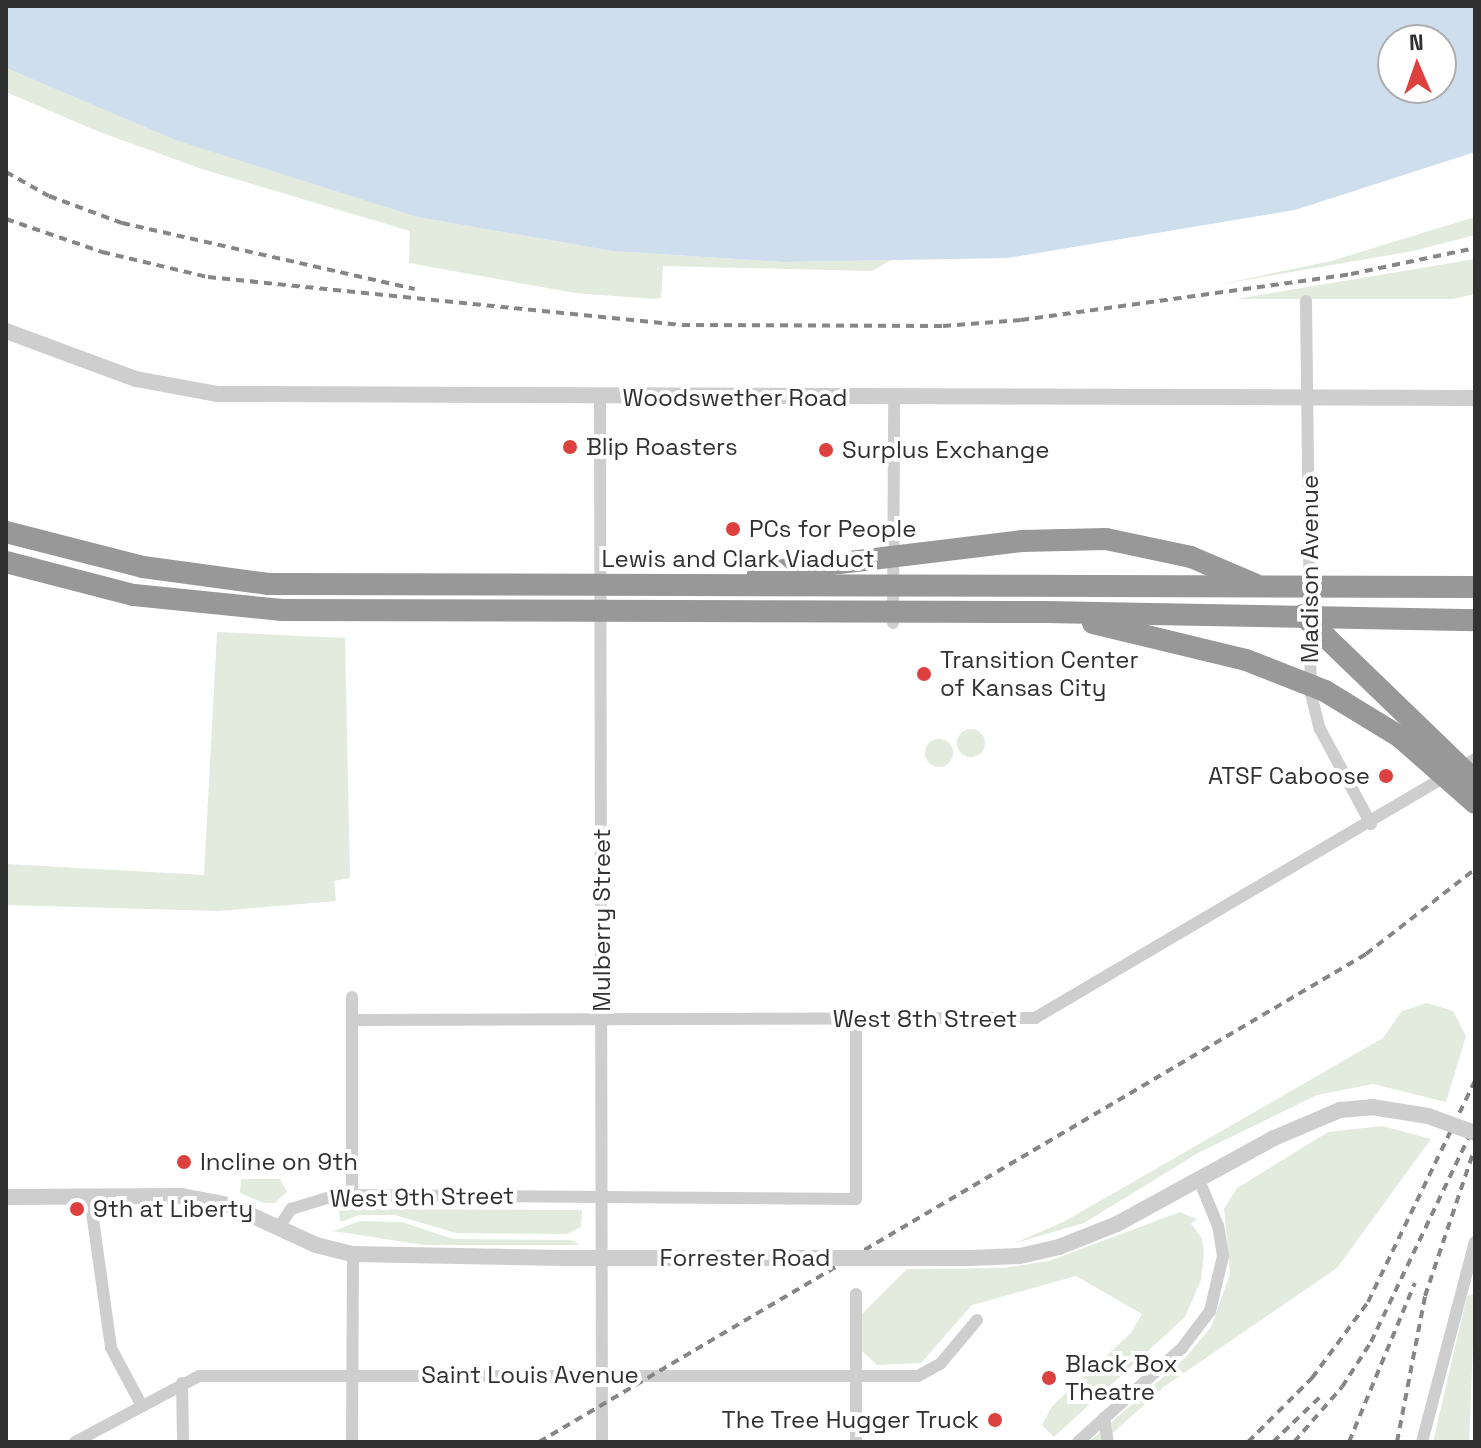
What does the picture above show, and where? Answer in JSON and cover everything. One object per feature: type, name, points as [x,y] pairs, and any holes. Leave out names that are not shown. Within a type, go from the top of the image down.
[{"type":"highway","name":"Lewis and Clark Viaduct","points":[[6,532],[143,567],[269,584],[1475,587]]},
{"type":"highway","points":[[617,585],[869,563],[1022,541],[1106,539],[1145,545],[1244,578],[1296,609],[1475,781]]},
{"type":"highway","points":[[6,562],[134,595],[282,610],[1045,612],[1475,620]]},
{"type":"highway","points":[[1045,612],[1246,660],[1325,691],[1400,737],[1475,803]]},
{"type":"street","name":"Madison Avenue","points":[[1306,301],[1313,714],[1371,824]]},
{"type":"street","name":"Woodswether Road","points":[[6,331],[182,391],[600,398],[1475,398]]},
{"type":"street","name":"Mulberry Street","points":[[600,398],[602,1442]]},
{"type":"street","points":[[893,623],[894,398]]},
{"type":"street","name":"West 8th Street","points":[[353,1020],[1035,1018],[1371,824],[1475,759]]},
{"type":"street","points":[[352,997],[352,1195]]},
{"type":"street","name":"West 9th Street","points":[[279,1227],[291,1209],[311,1200],[352,1195],[856,1199],[856,1019]]},
{"type":"street","name":"Forrester Road","points":[[279,1227],[353,1254],[566,1258],[1020,1256],[1059,1247],[1117,1224],[1274,1138],[1340,1110],[1372,1107],[1428,1116],[1475,1133]]},
{"type":"street","points":[[1078,1442],[1182,1348],[1210,1311],[1223,1256],[1218,1226],[1199,1180]]},
{"type":"street","points":[[6,1197],[206,1199],[279,1227]]},
{"type":"street","points":[[90,1198],[111,1348],[142,1406]]},
{"type":"street","points":[[1422,1442],[1475,1233]]},
{"type":"street","points":[[352,1442],[353,1254]]},
{"type":"street","points":[[856,1294],[856,1442]]},
{"type":"street","name":"Saint Louis Avenue","points":[[75,1442],[199,1376],[857,1377],[929,1372],[977,1320]]},
{"type":"street","points":[[182,1383],[183,1442]]},
{"type":"street","points":[[1104,1418],[1108,1442]]},
{"type":"shaded area","points":[[6,68],[179,141],[417,217],[612,251],[783,262],[891,260],[872,271],[663,266],[661,298],[654,299],[575,293],[409,263],[410,231],[202,169],[97,131],[6,92]]},
{"type":"shaded area","points":[[1475,217],[1475,235],[1413,251],[1217,285],[1331,261]]},
{"type":"shaded area","points":[[1475,259],[1475,294],[1453,299],[1236,299]]},
{"type":"shaded area","points":[[217,632],[345,638],[350,878],[334,881],[336,901],[219,911],[6,905],[6,864],[204,875]]},
{"type":"shaded area","points":[[971,729],[981,733],[985,743],[981,753],[971,757],[961,753],[957,743],[961,733]]},
{"type":"shaded area","points":[[939,739],[949,743],[953,753],[949,763],[939,767],[929,763],[925,753],[929,743]]},
{"type":"shaded area","points":[[1427,1003],[1453,1011],[1466,1036],[1446,1102],[1373,1084],[1317,1095],[1198,1153],[1084,1223],[1015,1243],[1065,1221],[1383,1038],[1402,1011]]},
{"type":"shaded area","points":[[1382,1126],[1431,1139],[1337,1268],[1165,1386],[1103,1442],[1089,1442],[1186,1357],[1211,1327],[1230,1274],[1224,1209],[1237,1188],[1328,1132]]},
{"type":"shaded area","points":[[241,1179],[280,1179],[287,1192],[275,1203],[264,1203],[240,1193]]},
{"type":"shaded area","points":[[339,1209],[582,1210],[581,1227],[567,1234],[456,1233],[395,1215],[359,1215],[340,1222]]},
{"type":"shaded area","points":[[1180,1212],[1197,1219],[1191,1224],[1202,1238],[1204,1253],[1201,1280],[1185,1317],[1054,1437],[1042,1425],[1052,1406],[1131,1333],[1142,1314],[1076,1276],[972,1305],[921,1363],[877,1365],[862,1351],[862,1314],[907,1269],[1003,1268],[1049,1261]]},
{"type":"shaded area","points":[[360,1221],[402,1222],[453,1239],[571,1240],[580,1245],[424,1245],[333,1231]]},
{"type":"shaded area","points":[[1475,1294],[1469,1442],[1433,1442],[1467,1296]]},
{"type":"water","points":[[6,6],[1475,6],[1475,152],[1295,210],[1008,258],[783,262],[612,251],[417,217],[178,141],[6,68]]},
{"type":"railway","points":[[6,172],[49,196],[122,223],[415,289]]},
{"type":"railway","points":[[6,219],[102,252],[208,277],[682,325],[943,326],[1021,320],[1351,274],[1475,248]]},
{"type":"railway","points":[[539,1442],[1366,954],[1475,869]]},
{"type":"railway","points":[[1248,1442],[1312,1378],[1368,1302],[1475,1081]]},
{"type":"railway","points":[[1294,1442],[1342,1387],[1371,1342],[1475,1124]]},
{"type":"railway","points":[[1397,1442],[1425,1296],[1472,1156]]},
{"type":"railway","points":[[1349,1442],[1415,1283]]},
{"type":"railway","points":[[1273,1442],[1321,1396]]},
{"type":"place","name":"Blip Roasters","points":[[570,447]]},
{"type":"place","name":"Surplus Exchange","points":[[826,450]]},
{"type":"place","name":"PCs for People","points":[[733,529]]},
{"type":"place","name":"Transition Center of Kansas City","points":[[924,674]]},
{"type":"place","name":"ATSF Caboose","points":[[1386,776]]},
{"type":"place","name":"Incline on 9th","points":[[184,1162]]},
{"type":"place","name":"9th at Liberty","points":[[77,1209]]},
{"type":"place","name":"Black Box Theatre","points":[[1049,1378]]},
{"type":"place","name":"The Tree Hugger Truck","points":[[995,1420]]}]
